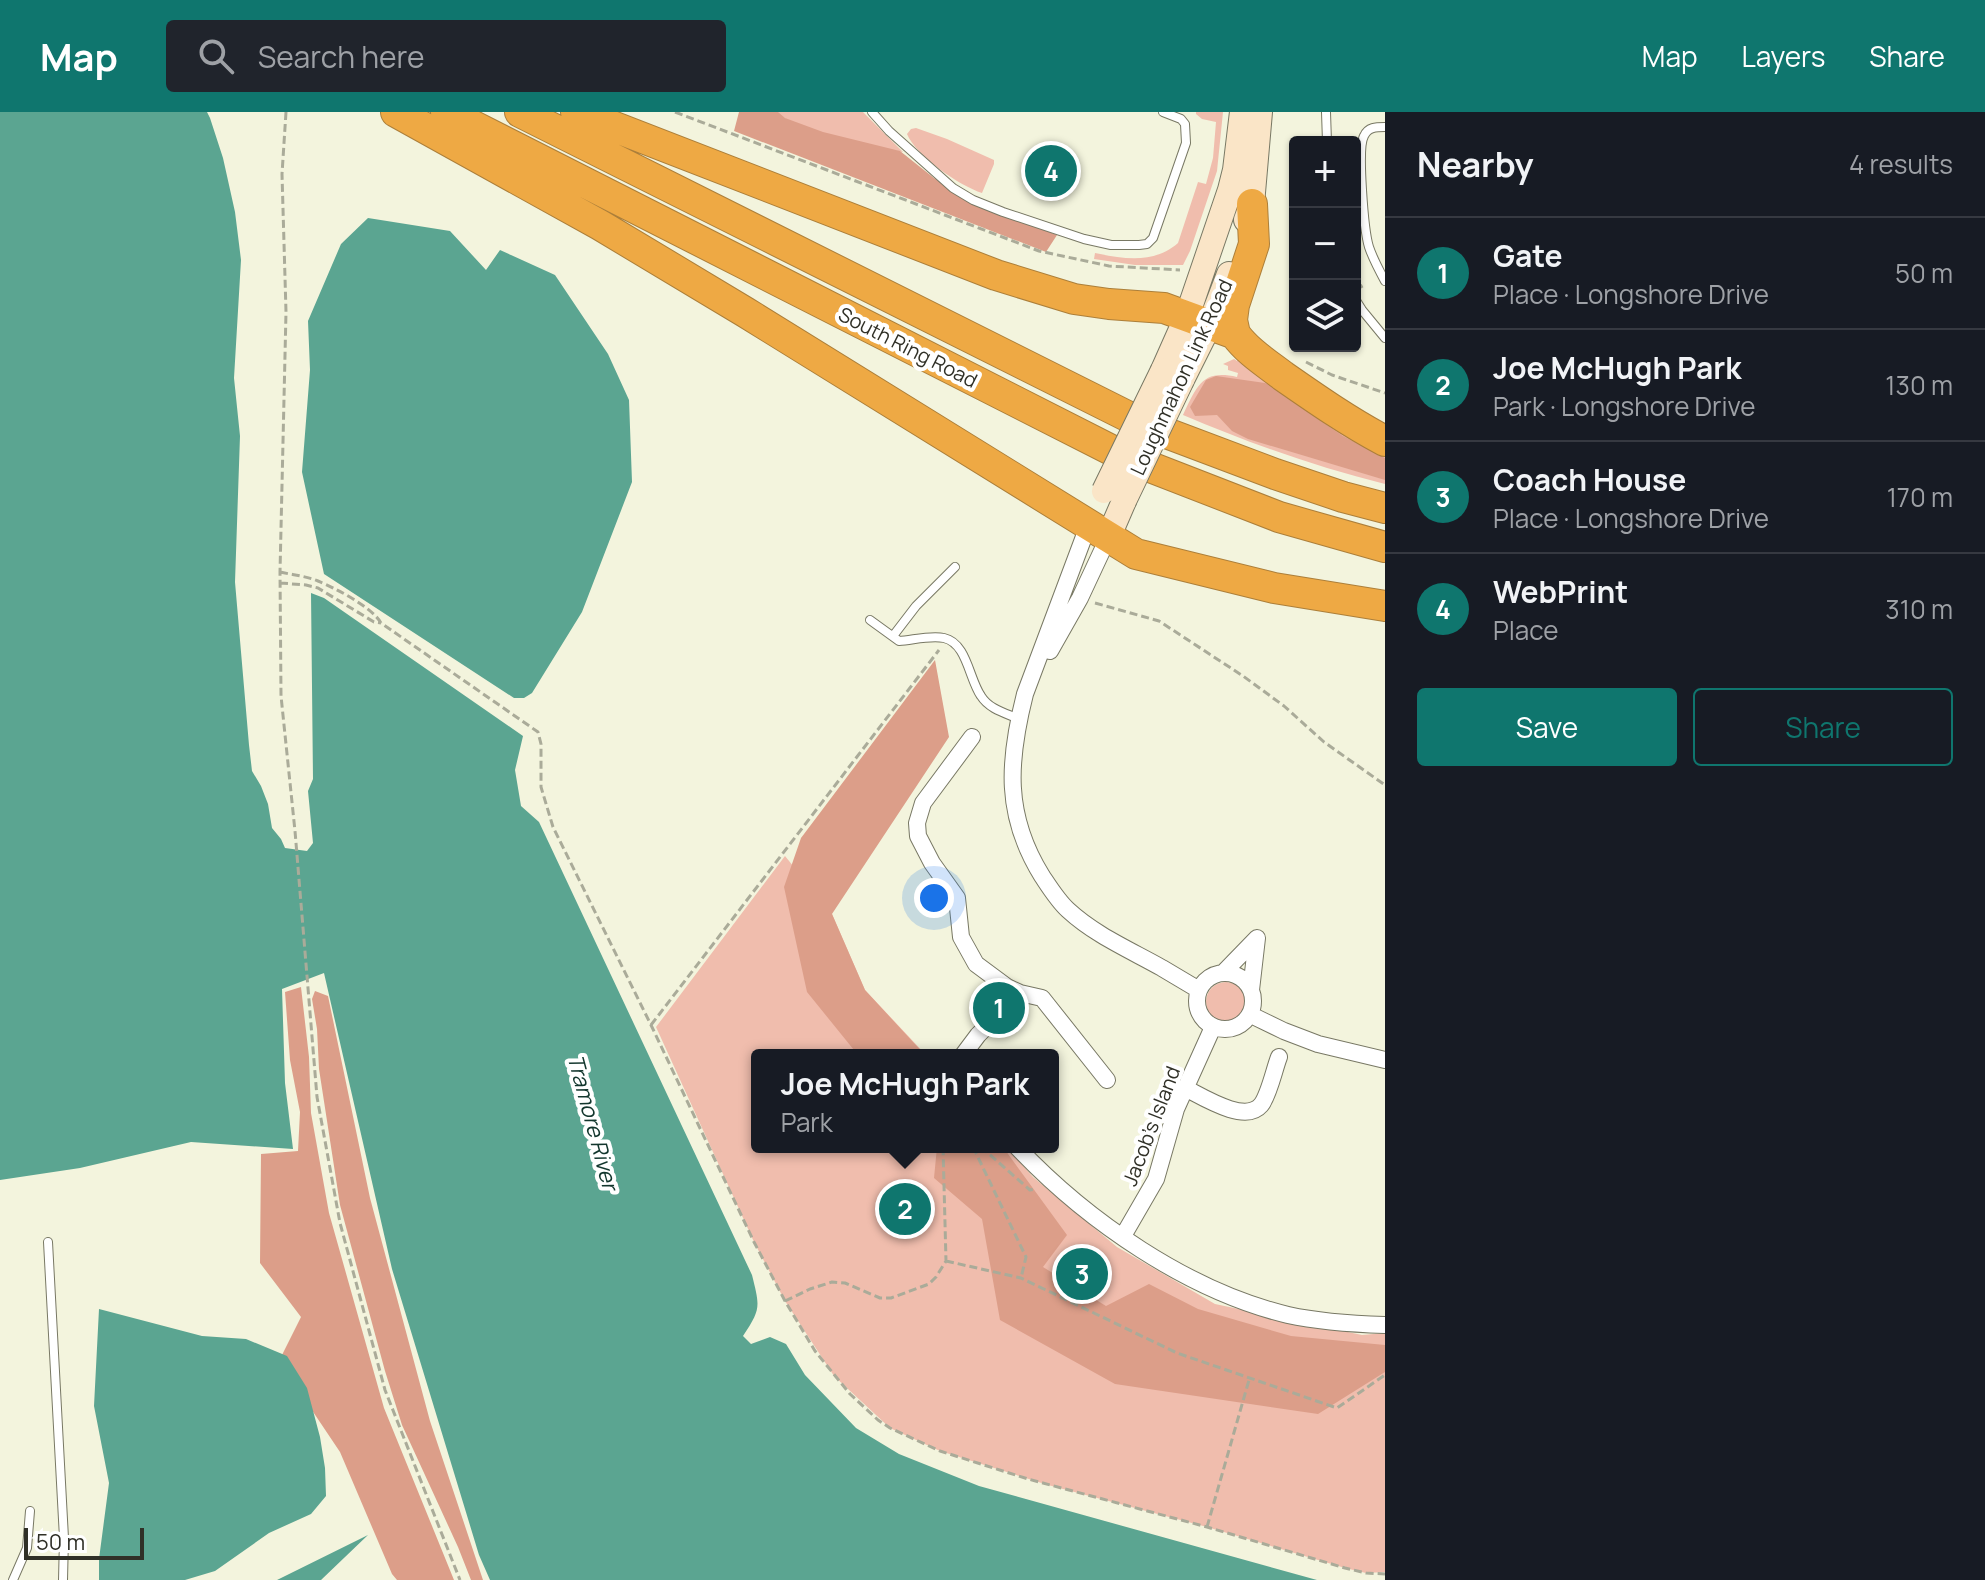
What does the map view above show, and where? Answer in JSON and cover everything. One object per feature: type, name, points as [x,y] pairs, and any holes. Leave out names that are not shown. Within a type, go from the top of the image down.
[{"type":"highway","points":[[396,112],[600,225],[1136,554],[1274,588],[1385,606]]},
{"type":"highway","points":[[424,112],[505,161],[600,225]]},
{"type":"highway","name":"South Ring Road","points":[[446,112],[1127,458],[1279,517],[1385,547]]},
{"type":"highway","name":"South Ring Road","points":[[520,112],[1145,425],[1275,474],[1385,508]]},
{"type":"highway","points":[[576,112],[996,275],[1074,299],[1158,307],[1211,325],[1241,343],[1337,413],[1385,441]]},
{"type":"highway","points":[[1211,325],[1232,320],[1254,244],[1252,204]]},
{"type":"main road","name":"Loughmahon Link Road","points":[[1098,532],[1173,375],[1211,325],[1201,276],[1235,170],[1242,112]]},
{"type":"main road","points":[[1252,204],[1260,112]]},
{"type":"street","points":[[1025,694],[1080,598],[1098,532]]},
{"type":"street","points":[[1098,532],[1025,694],[1012,756],[1015,810],[1028,850],[1050,888],[1068,910],[1096,931],[1199,990]]},
{"type":"street","points":[[972,737],[923,803],[917,823],[918,836],[932,863],[954,891],[961,937],[976,964],[994,979],[1020,993],[1042,998],[1107,1080]]},
{"type":"street","points":[[1223,973],[1257,938],[1251,990]]},
{"type":"street","points":[[1215,974],[1240,977],[1247,982],[1254,998],[1251,1015],[1238,1027],[1213,1027],[1206,1023],[1197,1009],[1199,990],[1215,974]]},
{"type":"street","points":[[968,1049],[1020,993]]},
{"type":"street","points":[[1251,1015],[1318,1044],[1385,1060]]},
{"type":"street","name":"Jacob's Island","points":[[1123,1236],[1156,1179],[1172,1121],[1213,1027]]},
{"type":"street","points":[[1185,1088],[1242,1113],[1253,1111],[1264,1101],[1279,1057]]},
{"type":"street","points":[[1023,1153],[1059,1187],[1123,1236],[1182,1275],[1213,1290],[1262,1307],[1312,1319],[1385,1325]]},
{"type":"lane","points":[[872,112],[953,188],[973,200],[1084,239],[1131,246],[1147,244],[1153,238],[1186,143],[1185,124],[1181,119],[1163,112]]},
{"type":"lane","points":[[1326,112],[1327,136]]},
{"type":"lane","points":[[1385,127],[1371,128],[1365,133],[1361,161],[1365,229],[1374,261],[1385,281]]},
{"type":"lane","points":[[1361,308],[1385,338]]},
{"type":"lane","points":[[893,636],[916,606],[955,567]]},
{"type":"lane","points":[[870,620],[899,641],[947,639],[963,655],[980,695],[988,704],[1019,719]]},
{"type":"lane","points":[[48,1242],[64,1538],[63,1580]]},
{"type":"lane","points":[[13,1580],[27,1548],[30,1511]]},
{"type":"path","points":[[286,112],[282,174],[286,312],[280,572],[281,696],[317,1097],[340,1223],[385,1390],[460,1580]]},
{"type":"path","points":[[675,112],[1039,251],[1109,266],[1185,270],[1201,276]]},
{"type":"path","points":[[1295,357],[1332,375],[1385,393]]},
{"type":"path","points":[[280,572],[332,587],[538,732],[541,787],[553,827],[754,1242],[815,1351],[867,1410],[890,1428],[914,1440],[985,1466],[1345,1568],[1385,1574]]},
{"type":"path","points":[[280,583],[318,588],[374,622],[381,623]]},
{"type":"path","points":[[1080,598],[1159,621],[1274,698],[1324,742],[1385,785]]},
{"type":"path","points":[[651,1025],[947,639]]},
{"type":"path","points":[[785,1301],[832,1282],[845,1283],[880,1298],[891,1298],[929,1284],[946,1261],[943,1153]]},
{"type":"path","points":[[976,1153],[1026,1257],[1021,1278]]},
{"type":"path","points":[[988,1153],[1030,1190],[1059,1187]]},
{"type":"path","points":[[946,1261],[1021,1278],[1177,1353],[1337,1408],[1385,1375]]},
{"type":"path","points":[[1207,1527],[1249,1379]]},
{"type":"shaded area","points":[[739,112],[778,112],[785,118],[823,132],[900,151],[973,203],[1057,235],[1046,252],[734,131]]},
{"type":"shaded area","points":[[776,112],[863,112],[903,152],[818,132]]},
{"type":"shaded area","points":[[1196,112],[1223,112],[1217,171],[1183,265],[1135,265],[1094,259],[1095,253],[1128,258],[1149,257],[1178,243],[1198,182],[1206,184],[1213,158],[1216,122],[1202,119]]},
{"type":"shaded area","points":[[916,128],[994,160],[982,193],[951,177],[919,152],[907,134]]},
{"type":"shaded area","points":[[1241,353],[1385,455],[1385,484],[1283,454],[1183,415],[1202,382],[1216,375],[1237,377],[1238,373],[1228,370],[1228,366],[1223,364],[1234,359],[1237,361]]},
{"type":"shaded area","points":[[1216,376],[1277,387],[1343,436],[1385,458],[1385,480],[1248,439],[1232,431],[1217,415],[1195,416],[1190,407],[1206,380]]},
{"type":"shaded area","points":[[935,660],[949,737],[832,914],[865,990],[919,1049],[853,1049],[807,992],[784,887],[801,838]]},
{"type":"shaded area","points":[[785,856],[832,914],[865,990],[920,1049],[751,1049],[751,1153],[1012,1153],[1033,1177],[1117,1247],[1215,1304],[1362,1335],[1385,1333],[1385,1572],[1366,1573],[1345,1568],[1048,1485],[940,1451],[890,1428],[834,1376],[785,1301],[754,1242],[656,1027]]},
{"type":"shaded area","points":[[1226,982],[1240,988],[1246,1002],[1240,1016],[1226,1022],[1212,1016],[1206,1002],[1212,988]]},
{"type":"shaded area","points":[[301,987],[309,1057],[311,1113],[329,1213],[384,1408],[454,1580],[397,1580],[392,1574],[340,1452],[279,1361],[301,1317],[260,1263],[261,1154],[298,1151],[300,1112],[290,1060],[285,992]]},
{"type":"shaded area","points":[[315,991],[328,996],[370,1198],[430,1421],[483,1580],[471,1580],[402,1425],[385,1371],[340,1205],[319,1069],[312,999]]},
{"type":"shaded area","points":[[936,1153],[1007,1153],[1067,1235],[1043,1267],[1106,1306],[1149,1284],[1198,1309],[1291,1336],[1385,1345],[1385,1372],[1318,1414],[1115,1384],[1000,1320],[982,1219],[934,1178]]},
{"type":"water","name":"Tramore River","points":[[0,112],[207,112],[210,118],[235,212],[241,260],[234,378],[240,436],[235,582],[249,745],[252,771],[268,804],[272,828],[285,848],[307,851],[313,843],[308,791],[313,779],[311,593],[324,598],[523,736],[515,770],[521,806],[539,822],[752,1275],[757,1307],[743,1336],[751,1344],[770,1337],[786,1344],[805,1375],[856,1428],[899,1454],[979,1486],[1317,1580],[490,1580],[479,1555],[392,1269],[324,973],[282,989],[285,1083],[293,1149],[191,1142],[80,1168],[0,1180]]},
{"type":"water","points":[[368,218],[450,231],[486,270],[500,250],[555,275],[608,354],[629,400],[632,482],[582,612],[532,693],[524,698],[514,698],[324,574],[302,472],[310,370],[308,321],[341,244]]},
{"type":"water","points":[[99,1309],[202,1336],[246,1339],[287,1356],[307,1388],[325,1468],[326,1496],[311,1514],[269,1533],[215,1571],[185,1580],[99,1580],[109,1483],[94,1406]]},
{"type":"water","points":[[368,1535],[321,1580],[277,1580]]},
{"type":"place","name":"WebPrint","points":[[1051,171]]},
{"type":"place","name":"Gate","points":[[999,1008]]},
{"type":"place","name":"Joe McHugh Park","points":[[905,1209]]},
{"type":"place","name":"Coach House","points":[[1082,1274]]}]
